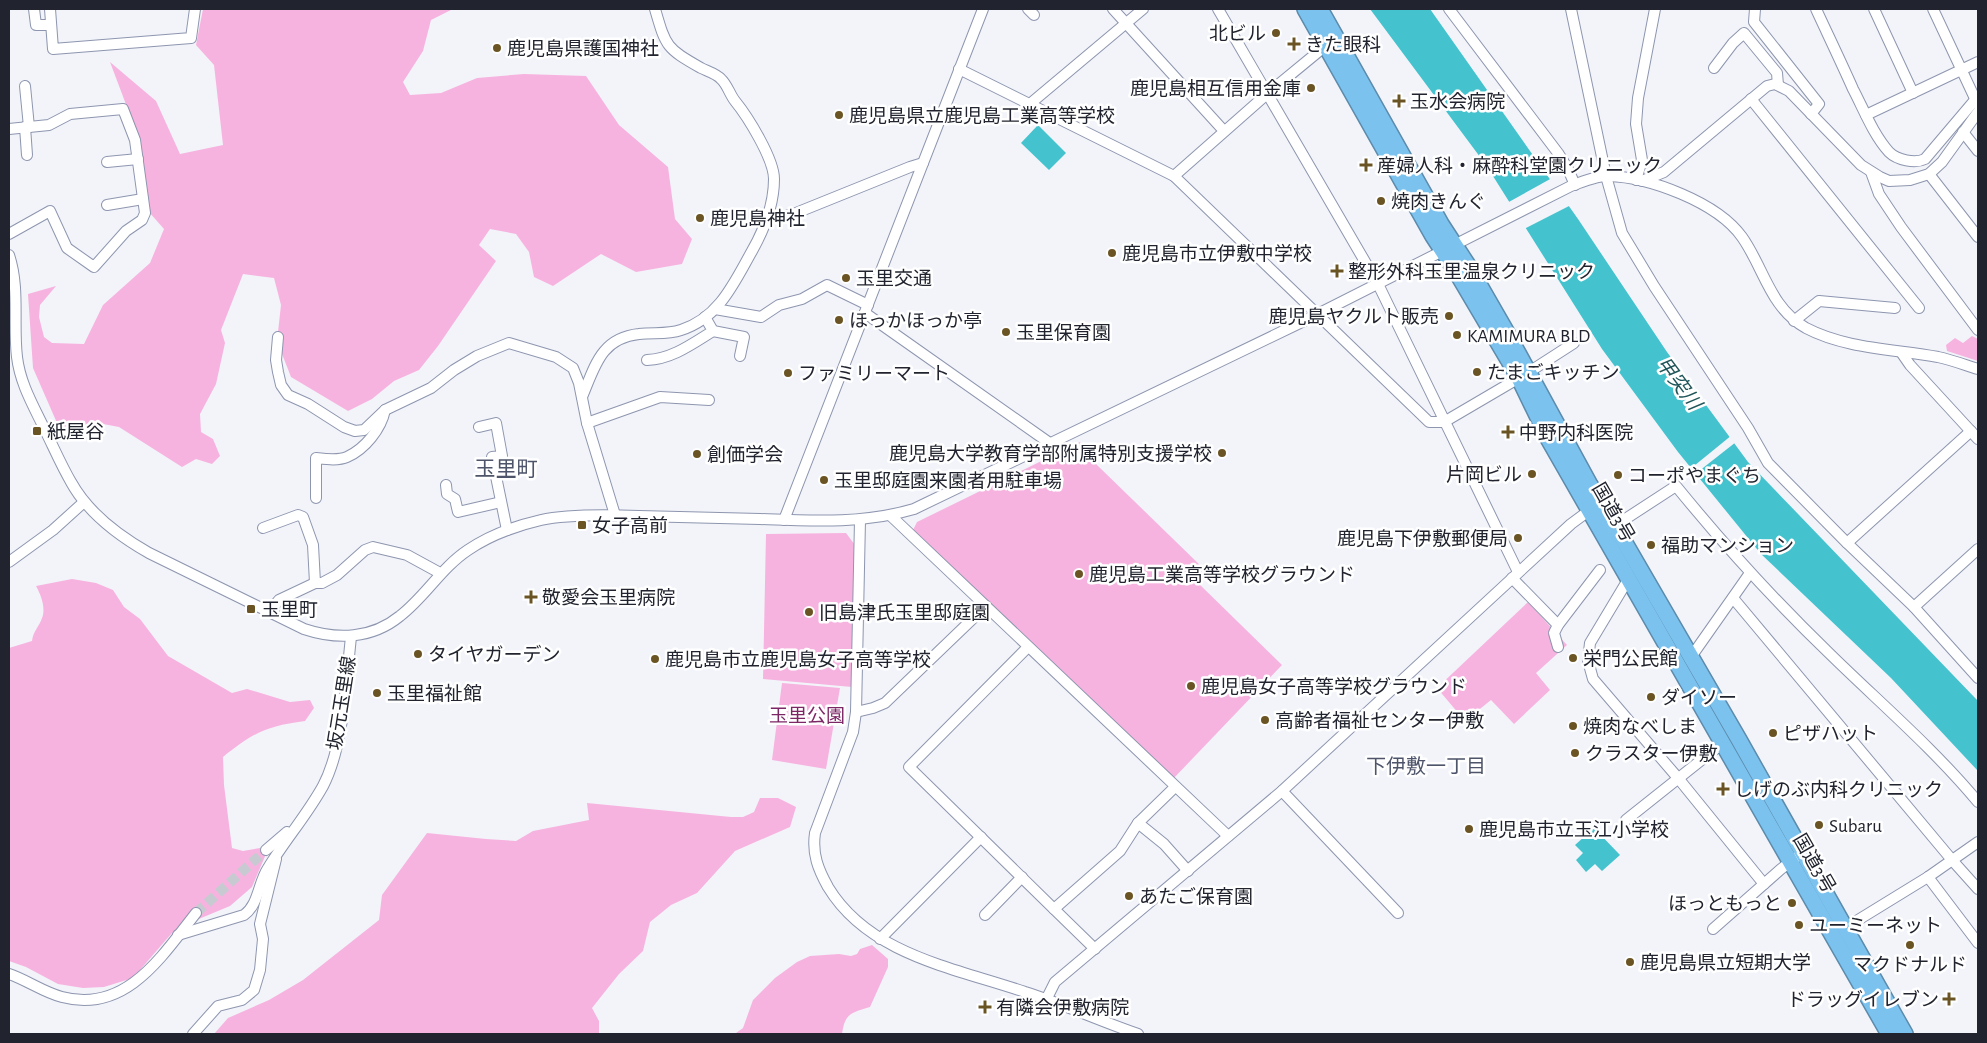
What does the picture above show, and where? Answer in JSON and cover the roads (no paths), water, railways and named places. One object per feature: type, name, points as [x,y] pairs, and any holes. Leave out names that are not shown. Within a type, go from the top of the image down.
[{"type":"highway","name":"国道3号","points":[[1305,9],[1331,42],[1441,224],[1449,248],[1524,375],[1595,507],[1691,657],[1889,1034]]},
{"type":"highway","name":"国道3号","points":[[1320,9],[1331,42]]},
{"type":"highway","name":"国道3号","points":[[1610,529],[1629,578],[1724,742],[1796,857],[1845,928],[1905,1034]]},
{"type":"street","points":[[34,9],[36,25],[51,25]]},
{"type":"street","points":[[50,9],[53,49],[191,38],[195,9]]},
{"type":"street","points":[[582,397],[599,357],[614,341],[627,336],[682,330],[705,317],[726,298],[768,219],[772,200],[773,172],[747,116],[731,97],[722,79],[680,56],[670,48],[663,37],[655,9]]},
{"type":"street","points":[[784,520],[983,9]]},
{"type":"street","points":[[1113,9],[1224,131]]},
{"type":"street","points":[[1032,104],[1143,9]]},
{"type":"street","points":[[1218,9],[1378,284],[1515,575],[1558,625]]},
{"type":"street","points":[[1449,9],[1558,152],[1568,169],[1573,186]]},
{"type":"street","points":[[1571,9],[1606,176],[1622,233],[1654,286],[1748,428],[1768,463],[1914,607],[1978,678]]},
{"type":"street","points":[[1640,181],[1642,160],[1636,124],[1638,98],[1655,9]]},
{"type":"street","points":[[1754,9],[1754,22],[1819,104],[1811,114]]},
{"type":"street","points":[[1816,9],[1875,132],[1891,153],[1900,158],[1920,161],[1937,146],[1977,103],[1933,9]]},
{"type":"street","points":[[1874,9],[1913,93]]},
{"type":"street","points":[[1714,68],[1732,43],[1744,33],[1777,73],[1778,85]]},
{"type":"street","points":[[1174,176],[1266,94],[1331,42]]},
{"type":"street","points":[[1866,115],[1978,62]]},
{"type":"street","points":[[959,69],[1174,176],[1429,422],[1444,422],[1574,344]]},
{"type":"street","points":[[1640,181],[1664,172],[1768,86],[1778,85],[1789,91],[1861,165],[1880,178],[1899,182],[1929,174],[1942,162],[1978,112]]},
{"type":"street","points":[[25,86],[27,155]]},
{"type":"street","points":[[1751,99],[1920,308]]},
{"type":"street","points":[[9,129],[49,125],[70,114],[123,109],[135,140],[145,214],[142,220],[126,231],[94,267],[68,248],[50,211],[9,234]]},
{"type":"street","points":[[1963,132],[1978,151]]},
{"type":"street","points":[[107,162],[138,159]]},
{"type":"street","points":[[768,219],[791,215],[923,163]]},
{"type":"street","points":[[1871,172],[1879,194],[1978,330]]},
{"type":"street","points":[[1929,174],[1978,237]]},
{"type":"street","points":[[9,255],[13,276],[12,334],[25,389],[72,483],[84,502],[126,540],[149,553],[304,629],[320,634],[351,637],[378,629],[402,615],[440,573],[468,550],[506,530],[542,520],[615,515],[817,522],[860,520],[891,516],[914,510],[1378,284],[1573,186],[1606,176],[1640,181],[1707,205],[1731,224],[1750,251],[1770,293],[1794,321],[1833,339],[1952,360],[1978,369]]},
{"type":"street","points":[[107,205],[143,199]]},
{"type":"street","points":[[715,309],[762,317],[779,306],[802,299],[827,285],[866,309],[1051,444]]},
{"type":"street","points":[[1794,321],[1819,301],[1895,308]]},
{"type":"street","points":[[705,317],[713,331]]},
{"type":"street","points":[[647,360],[657,360],[679,352],[713,331],[744,337],[740,356]]},
{"type":"street","points":[[278,337],[276,360],[278,372],[281,385],[288,395],[308,404],[344,427],[355,431],[364,430],[385,410],[431,388],[454,370],[477,356],[509,343],[556,357],[573,368],[615,515]]},
{"type":"street","points":[[1847,543],[1975,435],[1910,365],[1901,352]]},
{"type":"street","points":[[587,422],[660,397],[709,400]]},
{"type":"street","points":[[316,498],[316,458],[332,460],[346,458],[360,448],[374,433],[383,421],[385,410]]},
{"type":"street","points":[[478,427],[496,423],[502,456],[492,458],[506,530]]},
{"type":"street","points":[[446,485],[448,494],[455,499],[458,512],[501,502]]},
{"type":"street","points":[[1610,529],[1676,486],[1750,573],[1829,654],[1946,764],[1978,802]]},
{"type":"street","points":[[9,562],[53,530],[84,502]]},
{"type":"street","points":[[1046,1000],[1055,982],[1282,791],[1577,518],[1595,507]]},
{"type":"street","points":[[262,528],[298,515],[303,517],[313,545],[316,583]]},
{"type":"street","points":[[891,516],[1228,836]]},
{"type":"street","points":[[860,520],[856,712],[853,732],[813,847],[821,876],[842,908],[880,939],[913,956],[1046,1000],[1138,1034]]},
{"type":"street","points":[[269,612],[279,600],[337,575],[365,550],[373,546],[407,554],[440,573]]},
{"type":"street","points":[[1914,607],[1978,548]]},
{"type":"street","points":[[1558,647],[1554,633],[1558,625],[1600,570]]},
{"type":"street","points":[[1691,657],[1750,573]]},
{"type":"street","points":[[1629,578],[1590,643],[1588,661],[1593,679],[1678,778],[1764,884]]},
{"type":"street","points":[[1733,598],[1978,889]]},
{"type":"street","points":[[856,712],[885,703],[986,606]]},
{"type":"street","name":"坂元玉里線","points":[[178,935],[244,914],[253,906],[266,871],[323,785],[336,747],[342,720],[351,637]]},
{"type":"street","points":[[1028,647],[909,767],[1095,949]]},
{"type":"street","points":[[1626,820],[1724,742]]},
{"type":"street","points":[[1054,909],[1120,850],[1138,823],[1175,787]]},
{"type":"street","points":[[1282,791],[1398,913]]},
{"type":"street","name":"坂元玉里線","points":[[266,850],[299,821]]},
{"type":"street","points":[[1138,823],[1164,844],[1188,871]]},
{"type":"street","points":[[880,939],[981,838]]},
{"type":"street","points":[[1845,928],[1978,842]]},
{"type":"street","points":[[193,1034],[218,1006],[242,1000],[254,990],[260,970],[263,939],[260,924],[278,852]]},
{"type":"street","points":[[1713,929],[1796,857]]},
{"type":"street","points":[[1928,876],[1978,943]]},
{"type":"street","points":[[985,915],[1022,877]]},
{"type":"street","points":[[9,974],[62,997],[78,999],[105,997],[124,990],[144,976],[196,913]]},
{"type":"water","name":"甲突川","points":[[1370,9],[1430,9],[1578,219],[1667,352],[1748,462],[1978,701],[1978,771],[1891,678],[1761,554],[1678,452],[1602,349],[1486,165]]},
{"type":"water","points":[[1038,125],[1066,153],[1049,170],[1021,143]]},
{"type":"water","points":[[1594,828],[1620,855],[1602,871],[1595,864],[1586,872],[1576,860],[1583,853],[1575,845]]},
{"type":"tunnel","points":[[196,913],[266,850]]},
{"type":"place","name":"北ビル","points":[[1276,33]]},
{"type":"place","name":"きた眼科","points":[[1294,44]]},
{"type":"place","name":"鹿児島県護国神社","points":[[497,48]]},
{"type":"place","name":"鹿児島相互信用金庫","points":[[1311,88]]},
{"type":"place","name":"玉水会病院","points":[[1399,101]]},
{"type":"place","name":"鹿児島県立鹿児島工業高等学校","points":[[839,115]]},
{"type":"place","name":"産婦人科・麻酔科堂園クリニック","points":[[1366,165]]},
{"type":"place","name":"焼肉きんぐ","points":[[1381,201]]},
{"type":"place","name":"鹿児島神社","points":[[700,218]]},
{"type":"place","name":"鹿児島市立伊敷中学校","points":[[1112,253]]},
{"type":"place","name":"整形外科玉里温泉クリニック","points":[[1337,271]]},
{"type":"place","name":"玉里交通","points":[[846,278]]},
{"type":"place","name":"鹿児島ヤクルト販売","points":[[1449,316]]},
{"type":"place","name":"ほっかほっか亭","points":[[839,320]]},
{"type":"place","name":"玉里保育園","points":[[1006,332]]},
{"type":"place","name":"KAMIMURA BLD","points":[[1457,335]]},
{"type":"place","name":"たまごキッチン","points":[[1477,372]]},
{"type":"place","name":"ファミリーマート","points":[[788,373]]},
{"type":"place","name":"紙屋谷","points":[[37,431]]},
{"type":"place","name":"中野内科医院","points":[[1508,432]]},
{"type":"place","name":"鹿児島大学教育学部附属特別支援学校","points":[[1222,453]]},
{"type":"place","name":"創価学会","points":[[697,454]]},
{"type":"place","name":"片岡ビル","points":[[1532,474]]},
{"type":"place","name":"コーポやまぐち","points":[[1618,475]]},
{"type":"place","name":"玉里邸庭園来園者用駐車場","points":[[824,480]]},
{"type":"place","name":"女子高前","points":[[582,525]]},
{"type":"place","name":"鹿児島下伊敷郵便局","points":[[1518,538]]},
{"type":"place","name":"福助マンション","points":[[1651,545]]},
{"type":"place","name":"鹿児島工業高等学校グラウンド","points":[[1079,574]]},
{"type":"place","name":"敬愛会玉里病院","points":[[531,597]]},
{"type":"place","name":"玉里町","points":[[251,609]]},
{"type":"place","name":"旧島津氏玉里邸庭園","points":[[809,612]]},
{"type":"place","name":"タイヤガーデン","points":[[418,654]]},
{"type":"place","name":"栄門公民館","points":[[1573,658]]},
{"type":"place","name":"鹿児島市立鹿児島女子高等学校","points":[[655,659]]},
{"type":"place","name":"鹿児島女子高等学校グラウンド","points":[[1191,686]]},
{"type":"place","name":"玉里福祉館","points":[[377,693]]},
{"type":"place","name":"ダイソー","points":[[1651,697]]},
{"type":"place","name":"高齢者福祉センター伊敷","points":[[1265,720]]},
{"type":"place","name":"焼肉なべしま","points":[[1573,726]]},
{"type":"place","name":"ピザハット","points":[[1773,733]]},
{"type":"place","name":"クラスター伊敷","points":[[1575,753]]},
{"type":"place","name":"しげのぶ内科クリニック","points":[[1723,789]]},
{"type":"place","name":"Subaru","points":[[1819,825]]},
{"type":"place","name":"鹿児島市立玉江小学校","points":[[1469,829]]},
{"type":"place","name":"あたご保育園","points":[[1129,896]]},
{"type":"place","name":"ほっともっと","points":[[1792,903]]},
{"type":"place","name":"ユーミーネット","points":[[1799,925]]},
{"type":"place","name":"マクドナルド","points":[[1910,945]]},
{"type":"place","name":"鹿児島県立短期大学","points":[[1630,962]]},
{"type":"place","name":"ドラッグイレブン","points":[[1949,999]]},
{"type":"place","name":"有隣会伊敷病院","points":[[985,1007]]},
{"type":"district","name":"玉里町","points":[[506,469]]},
{"type":"district","name":"下伊敷一丁目","points":[[1426,766]]},
{"type":"park label","name":"玉里公園","points":[[807,715]]}]
